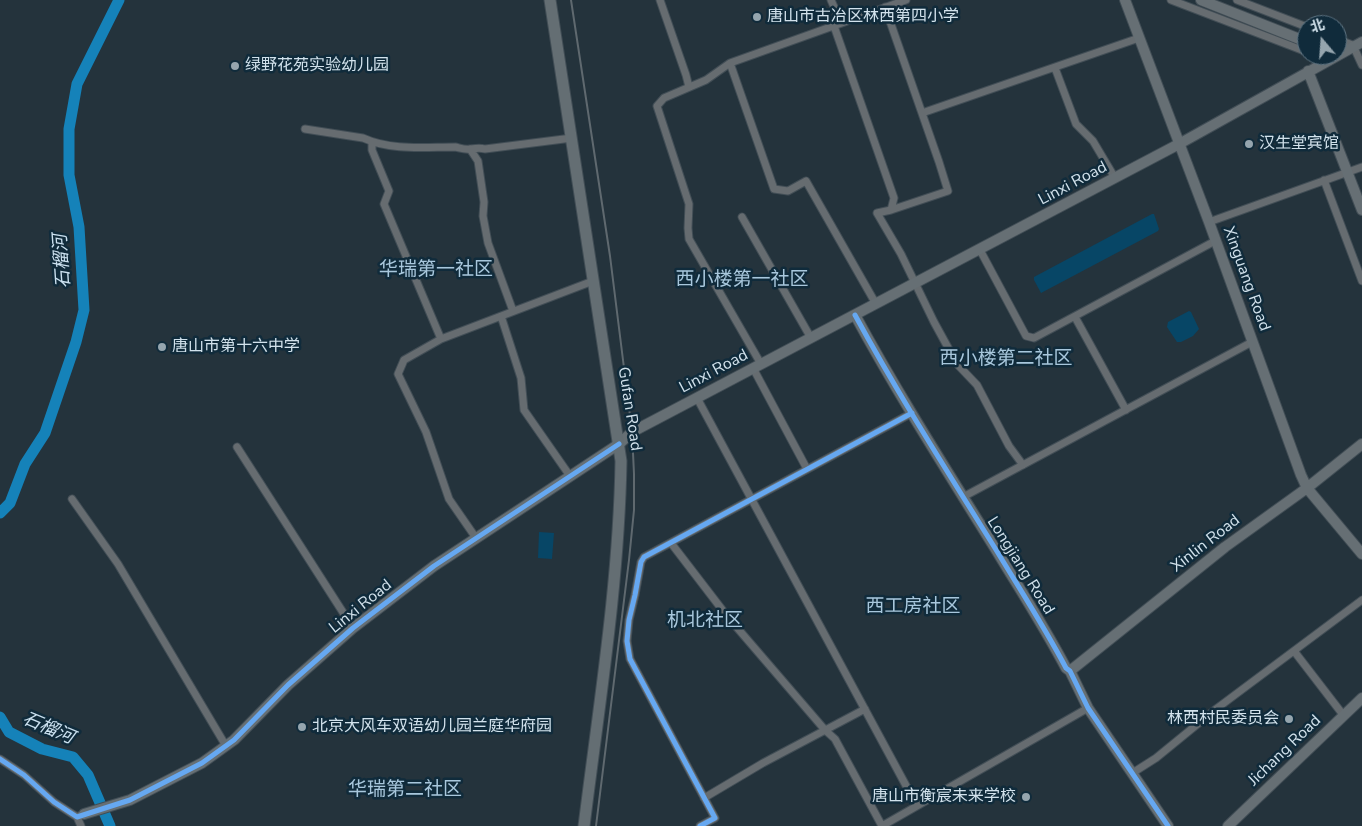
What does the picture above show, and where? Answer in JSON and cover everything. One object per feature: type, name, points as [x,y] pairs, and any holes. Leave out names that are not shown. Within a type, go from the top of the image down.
[{"type":"main road","name":"Gufan Road","points":[[550,0],[619,444],[620,461],[620,514],[584,826]]},
{"type":"street","points":[[660,0],[689,87]]},
{"type":"street","points":[[831,0],[837,24],[894,198],[890,210]]},
{"type":"street","points":[[808,469],[757,366],[690,240],[688,228],[690,204],[657,106],[664,98],[712,76],[730,63],[906,0]]},
{"type":"street","name":"Xinguang Road","points":[[1125,0],[1209,222],[1301,475],[1307,488],[1362,554]]},
{"type":"street","points":[[1171,0],[1297,48]]},
{"type":"street","points":[[1201,0],[1297,38]]},
{"type":"street","points":[[1217,0],[1297,31]]},
{"type":"street","points":[[1237,0],[1297,23]]},
{"type":"street","points":[[885,7],[948,191],[877,213],[901,254],[914,284],[957,364],[977,385],[1009,446],[1023,465]]},
{"type":"street","points":[[922,113],[1139,38]]},
{"type":"street","points":[[1347,53],[1362,66]]},
{"type":"street","points":[[730,63],[774,189],[788,191],[806,181],[876,304]]},
{"type":"street","name":"Linxi Road","points":[[80,816],[124,802],[202,763],[234,740],[288,685],[353,628],[434,566],[619,444],[632,432],[1179,144],[1319,65]]},
{"type":"street","points":[[1055,68],[1076,124],[1094,141],[1115,178]]},
{"type":"street","points":[[1308,71],[1362,210]]},
{"type":"street","points":[[305,129],[363,138],[372,142],[401,147],[458,147],[470,150],[478,147],[485,149],[572,138]]},
{"type":"street","points":[[372,142],[372,150],[389,191],[384,204],[441,338]]},
{"type":"street","points":[[478,162],[483,156],[485,149]]},
{"type":"street","points":[[470,150],[478,162],[484,202],[483,216],[488,244],[513,311]]},
{"type":"street","points":[[1209,222],[1362,166]]},
{"type":"street","points":[[1324,180],[1362,281]]},
{"type":"street","points":[[742,217],[810,338]]},
{"type":"street","points":[[980,250],[1026,336],[1034,338],[1215,240]]},
{"type":"street","points":[[476,538],[449,499],[426,432],[398,374],[404,360],[441,338],[593,281]]},
{"type":"street","name":"Longjiang Road","points":[[855,315],[875,352],[1031,606],[1066,668],[1070,671],[1088,708],[1134,772],[1168,826]]},
{"type":"street","points":[[501,316],[521,378],[524,410],[570,476]]},
{"type":"street","points":[[1075,316],[1126,410]]},
{"type":"street","points":[[963,497],[1252,342]]},
{"type":"street","points":[[697,398],[917,806]]},
{"type":"street","points":[[700,826],[715,818],[630,659],[627,641],[629,620],[641,562],[644,557],[912,413]]},
{"type":"street","name":"Xinlin Road","points":[[1070,671],[1225,547],[1307,488],[1362,444]]},
{"type":"street","points":[[237,447],[353,628]]},
{"type":"street","points":[[72,499],[118,564],[226,746]]},
{"type":"street","points":[[671,543],[727,616],[825,730],[835,739],[882,826],[1088,708]]},
{"type":"street","points":[[1134,772],[1156,758],[1216,708],[1362,600]]},
{"type":"street","points":[[1294,651],[1344,716]]},
{"type":"street","name":"Jichang Road","points":[[1228,826],[1362,698]]},
{"type":"street","points":[[704,798],[763,763],[865,709]]},
{"type":"street","points":[[0,760],[31,781],[54,802],[80,816],[81,826]]},
{"type":"shaded area","points":[[1154,214],[1158,231],[1041,293],[1034,277]]},
{"type":"shaded area","points":[[1189,311],[1199,329],[1193,336],[1177,342],[1167,327],[1168,322]]},
{"type":"shaded area","points":[[539,532],[554,533],[552,559],[538,558]]},
{"type":"waterway","name":"石榴河","points":[[0,513],[10,503],[25,464],[45,433],[76,342],[84,310],[79,227],[69,175],[69,129],[77,84],[119,0]]},
{"type":"waterway","name":"石榴河","points":[[0,717],[9,732],[42,749],[73,757],[88,775],[110,826]]},
{"type":"railway","points":[[571,0],[610,256],[632,432],[634,474],[634,510],[629,560],[596,826]]},
{"type":"cycle path","points":[[855,315],[907,405],[1050,638],[1066,668],[1070,671],[1088,708],[1168,826]]},
{"type":"cycle path","points":[[700,826],[715,818],[630,659],[627,641],[629,620],[641,562],[644,557],[912,413]]},
{"type":"cycle path","points":[[0,759],[24,775],[54,802],[77,817],[130,800],[202,763],[234,740],[288,685],[353,628],[434,566],[619,444]]},
{"type":"place","name":"唐山市古冶区林西第四小学","points":[[757,17]]},
{"type":"place","name":"绿野花苑实验幼儿园","points":[[235,66]]},
{"type":"place","name":"汉生堂宾馆","points":[[1249,144]]},
{"type":"place","name":"唐山市第十六中学","points":[[162,347]]},
{"type":"place","name":"林西村民委员会","points":[[1289,719]]},
{"type":"place","name":"北京大风车双语幼儿园兰庭华府园","points":[[302,727]]},
{"type":"place","name":"唐山市衡宸未来学校","points":[[1026,797]]},
{"type":"district","name":"华瑞第一社区","points":[[436,270]]},
{"type":"district","name":"西小楼第一社区","points":[[742,280]]},
{"type":"district","name":"西小楼第二社区","points":[[1006,359]]},
{"type":"district","name":"西工房社区","points":[[913,607]]},
{"type":"district","name":"机北社区","points":[[705,621]]},
{"type":"district","name":"华瑞第二社区","points":[[405,790]]}]
